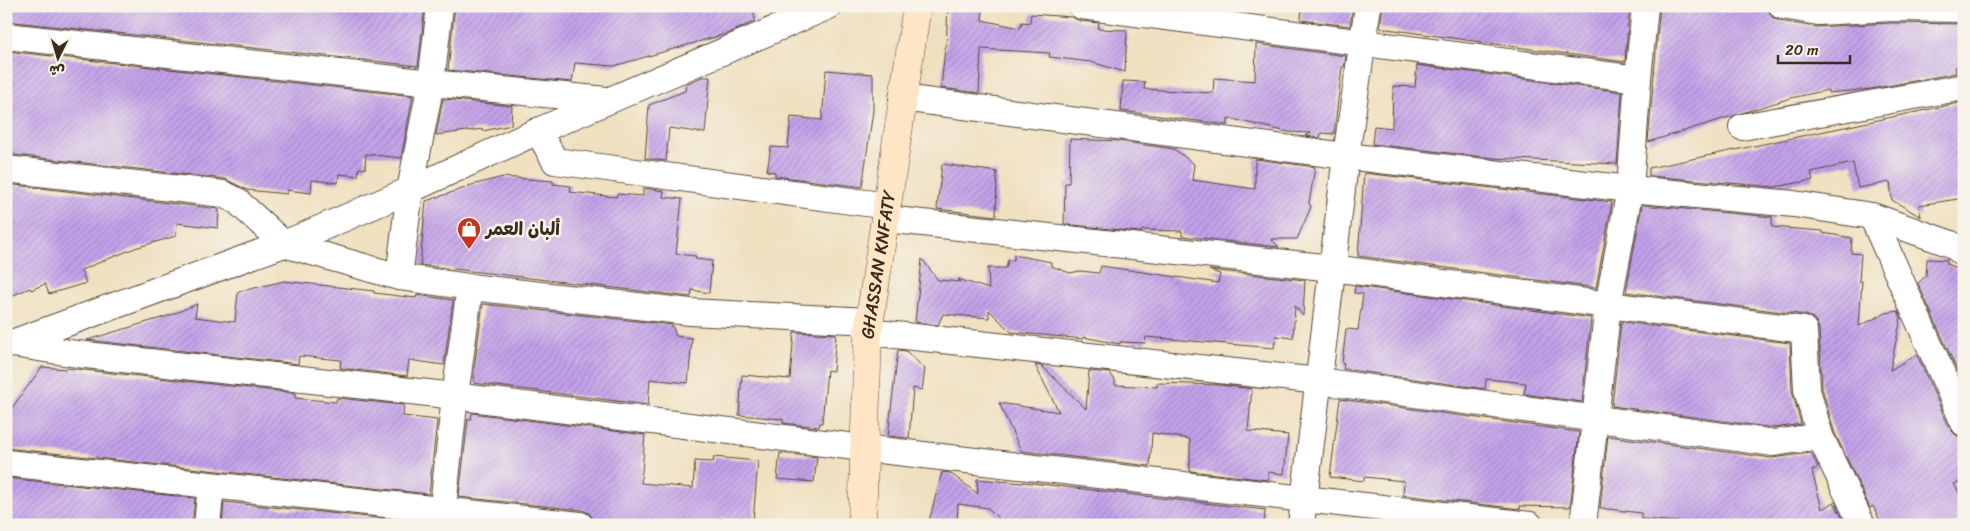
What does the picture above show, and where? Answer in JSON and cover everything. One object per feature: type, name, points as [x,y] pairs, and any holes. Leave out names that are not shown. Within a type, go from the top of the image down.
[{"type":"street","points":[[399,277],[410,190],[431,83],[440,6]]},
{"type":"street","points":[[7,346],[284,244],[410,190],[538,131],[829,6]]},
{"type":"street","name":"GHASSAN KNFATY","points":[[862,525],[869,327],[917,6]]},
{"type":"street","points":[[1082,6],[1638,79]]},
{"type":"street","points":[[1226,24],[1248,6]]},
{"type":"street","points":[[1301,525],[1346,156],[1368,6]]},
{"type":"street","points":[[1582,525],[1608,306],[1630,189],[1645,6]]},
{"type":"street","points":[[1782,6],[1818,12],[1892,8],[1964,9]]},
{"type":"street","points":[[6,36],[431,83],[609,100]]},
{"type":"street","points":[[1742,127],[1964,87]]},
{"type":"street","points":[[902,98],[1346,156],[1630,189],[1794,204],[1872,216],[1951,244],[1964,254]]},
{"type":"street","points":[[538,131],[556,161],[887,212],[1804,330],[1807,390],[1820,436],[1862,525]]},
{"type":"street","points":[[6,169],[223,194],[237,201],[284,244],[399,277],[690,312],[869,327],[1319,382],[1774,443],[1820,436]]},
{"type":"street","points":[[1872,216],[1964,423]]},
{"type":"street","points":[[442,518],[455,396],[470,287]]},
{"type":"street","points":[[7,346],[455,396],[864,448],[1530,525]]},
{"type":"street","points":[[6,463],[211,486],[442,518],[580,525]]},
{"type":"street","points":[[207,525],[211,486]]},
{"type":"building","points":[[6,6],[425,6],[418,66],[6,21]]},
{"type":"building","points":[[455,6],[753,6],[755,21],[729,33],[614,66],[575,63],[572,82],[448,70]]},
{"type":"building","points":[[948,6],[983,6],[982,20],[1020,28],[1022,22],[1030,23],[1031,14],[1072,17],[1080,21],[1099,23],[1098,29],[1127,30],[1125,72],[1091,62],[1049,57],[1050,53],[981,49],[979,93],[941,88],[946,48]]},
{"type":"building","points":[[1302,6],[1353,6],[1350,26],[1301,20]]},
{"type":"building","points":[[1383,6],[1600,6],[1629,11],[1625,62],[1380,28]]},
{"type":"building","points":[[1660,6],[1760,6],[1768,10],[1772,17],[1779,21],[1816,27],[1892,23],[1964,24],[1964,65],[1955,67],[1956,73],[1871,89],[1828,93],[1828,90],[1791,98],[1648,142]]},
{"type":"building","points":[[1256,44],[1346,56],[1344,67],[1342,67],[1334,134],[1321,133],[1320,138],[1305,136],[1311,133],[1288,132],[1228,118],[1228,125],[1121,111],[1123,81],[1145,82],[1144,89],[1213,93],[1214,78],[1255,81]]},
{"type":"building","points":[[6,51],[413,96],[401,158],[366,154],[365,169],[359,168],[358,176],[339,174],[338,183],[312,180],[311,193],[287,190],[287,194],[247,190],[225,179],[6,154]]},
{"type":"building","points":[[1417,65],[1622,92],[1617,164],[1494,158],[1372,144],[1374,126],[1392,128],[1393,86],[1415,87]]},
{"type":"building","points":[[826,70],[873,74],[873,111],[862,187],[775,176],[775,172],[767,171],[771,147],[788,148],[791,117],[822,120]]},
{"type":"building","points":[[702,77],[710,77],[705,133],[669,128],[666,161],[645,158],[649,105],[685,91],[686,84]]},
{"type":"building","points":[[443,99],[512,106],[511,125],[483,131],[483,129],[436,135]]},
{"type":"building","points":[[1964,102],[1964,198],[1919,205],[1921,217],[1892,200],[1890,182],[1858,188],[1853,163],[1811,172],[1813,180],[1775,187],[1649,176],[1649,168]]},
{"type":"building","points":[[1070,139],[1118,141],[1174,149],[1194,164],[1192,180],[1255,189],[1255,159],[1315,167],[1309,203],[1311,207],[1297,239],[1271,239],[1279,247],[1182,236],[1182,231],[1142,230],[1142,232],[1139,232],[1064,224],[1065,183],[1069,183]]},
{"type":"building","points":[[942,164],[997,172],[996,216],[937,209]]},
{"type":"building","points":[[1364,173],[1612,202],[1596,288],[1358,256]]},
{"type":"building","points":[[503,177],[553,181],[553,184],[571,186],[570,192],[616,197],[617,194],[643,196],[643,188],[664,191],[663,197],[682,199],[676,254],[696,256],[695,259],[712,261],[709,293],[692,290],[691,297],[420,265],[426,201],[468,186]]},
{"type":"building","points":[[6,184],[219,209],[218,228],[177,223],[176,236],[135,248],[81,270],[86,283],[49,294],[45,284],[6,298]]},
{"type":"building","points":[[1642,205],[1772,217],[1772,227],[1823,231],[1823,233],[1852,238],[1851,253],[1861,254],[1859,281],[1862,281],[1859,326],[1886,313],[1898,311],[1901,317],[1890,370],[1917,355],[1950,429],[1956,435],[1964,438],[1964,480],[1954,484],[1964,501],[1964,518],[1951,525],[1882,525],[1873,506],[1870,508],[1834,431],[1822,388],[1819,329],[1813,318],[1806,315],[1626,292]]},
{"type":"building","points":[[1014,255],[1051,262],[1051,266],[1070,273],[1080,271],[1099,273],[1101,266],[1218,283],[1220,274],[1209,270],[1305,280],[1303,316],[1295,306],[1293,338],[1276,336],[1274,348],[1146,337],[1145,343],[1120,342],[1120,344],[1083,337],[1084,339],[1011,332],[989,310],[989,318],[943,314],[938,325],[915,322],[922,259],[938,280],[961,282],[958,279],[989,289],[988,268],[1006,268],[1008,260],[1014,260]]},
{"type":"building","points":[[1927,259],[1947,260],[1947,264],[1964,272],[1964,386],[1918,283],[1926,276]]},
{"type":"building","points":[[284,281],[374,291],[374,293],[416,298],[417,295],[453,300],[444,365],[409,360],[407,376],[340,368],[341,360],[299,356],[298,364],[87,340],[168,316],[197,304],[195,317],[235,322],[238,292]]},
{"type":"building","points":[[1355,286],[1591,318],[1582,402],[1524,394],[1526,383],[1486,379],[1485,389],[1343,369],[1346,329],[1358,330],[1363,294],[1354,293]]},
{"type":"building","points":[[483,304],[672,325],[676,336],[692,338],[688,383],[650,379],[648,405],[474,383],[474,369]]},
{"type":"building","points":[[1621,322],[1790,343],[1792,391],[1801,424],[1774,428],[1612,406]]},
{"type":"building","points":[[794,332],[836,334],[833,371],[827,370],[822,423],[820,423],[819,427],[783,423],[783,419],[739,415],[742,375],[790,379]]},
{"type":"building","points":[[898,350],[906,351],[925,369],[922,390],[913,388],[909,438],[888,436]]},
{"type":"building","points":[[1035,365],[1042,366],[1086,409],[1089,371],[1110,373],[1115,380],[1115,385],[1157,387],[1157,383],[1220,385],[1252,389],[1248,431],[1288,435],[1284,474],[1268,472],[1268,480],[1190,471],[1190,439],[1152,433],[1150,466],[1021,451],[999,403],[1059,412]]},
{"type":"building","points":[[42,367],[295,393],[295,398],[336,402],[337,398],[404,405],[403,416],[437,420],[429,494],[6,448],[6,416]]},
{"type":"building","points":[[1340,399],[1579,432],[1570,507],[1520,506],[1520,509],[1403,495],[1404,481],[1364,477],[1364,481],[1330,477]]},
{"type":"building","points":[[472,413],[645,435],[641,483],[693,488],[695,461],[713,462],[714,457],[758,461],[753,521],[719,518],[719,525],[627,525],[594,521],[589,513],[582,510],[459,497],[468,419],[471,419]]},
{"type":"building","points":[[1608,436],[1772,458],[1811,453],[1818,467],[1812,471],[1822,509],[1834,502],[1844,521],[1837,525],[1716,525],[1641,519],[1641,513],[1600,508]]},
{"type":"building","points":[[780,453],[817,457],[814,482],[777,479]]},
{"type":"building","points":[[942,472],[950,473],[978,494],[977,479],[1023,482],[1265,510],[1264,525],[1005,525],[988,508],[958,504],[957,525],[928,525]]},
{"type":"building","points":[[6,478],[195,498],[192,525],[6,525]]},
{"type":"building","points":[[224,502],[426,523],[426,525],[222,525]]},
{"type":"place","name":"ألبان العمر","points":[[469,250]]}]
